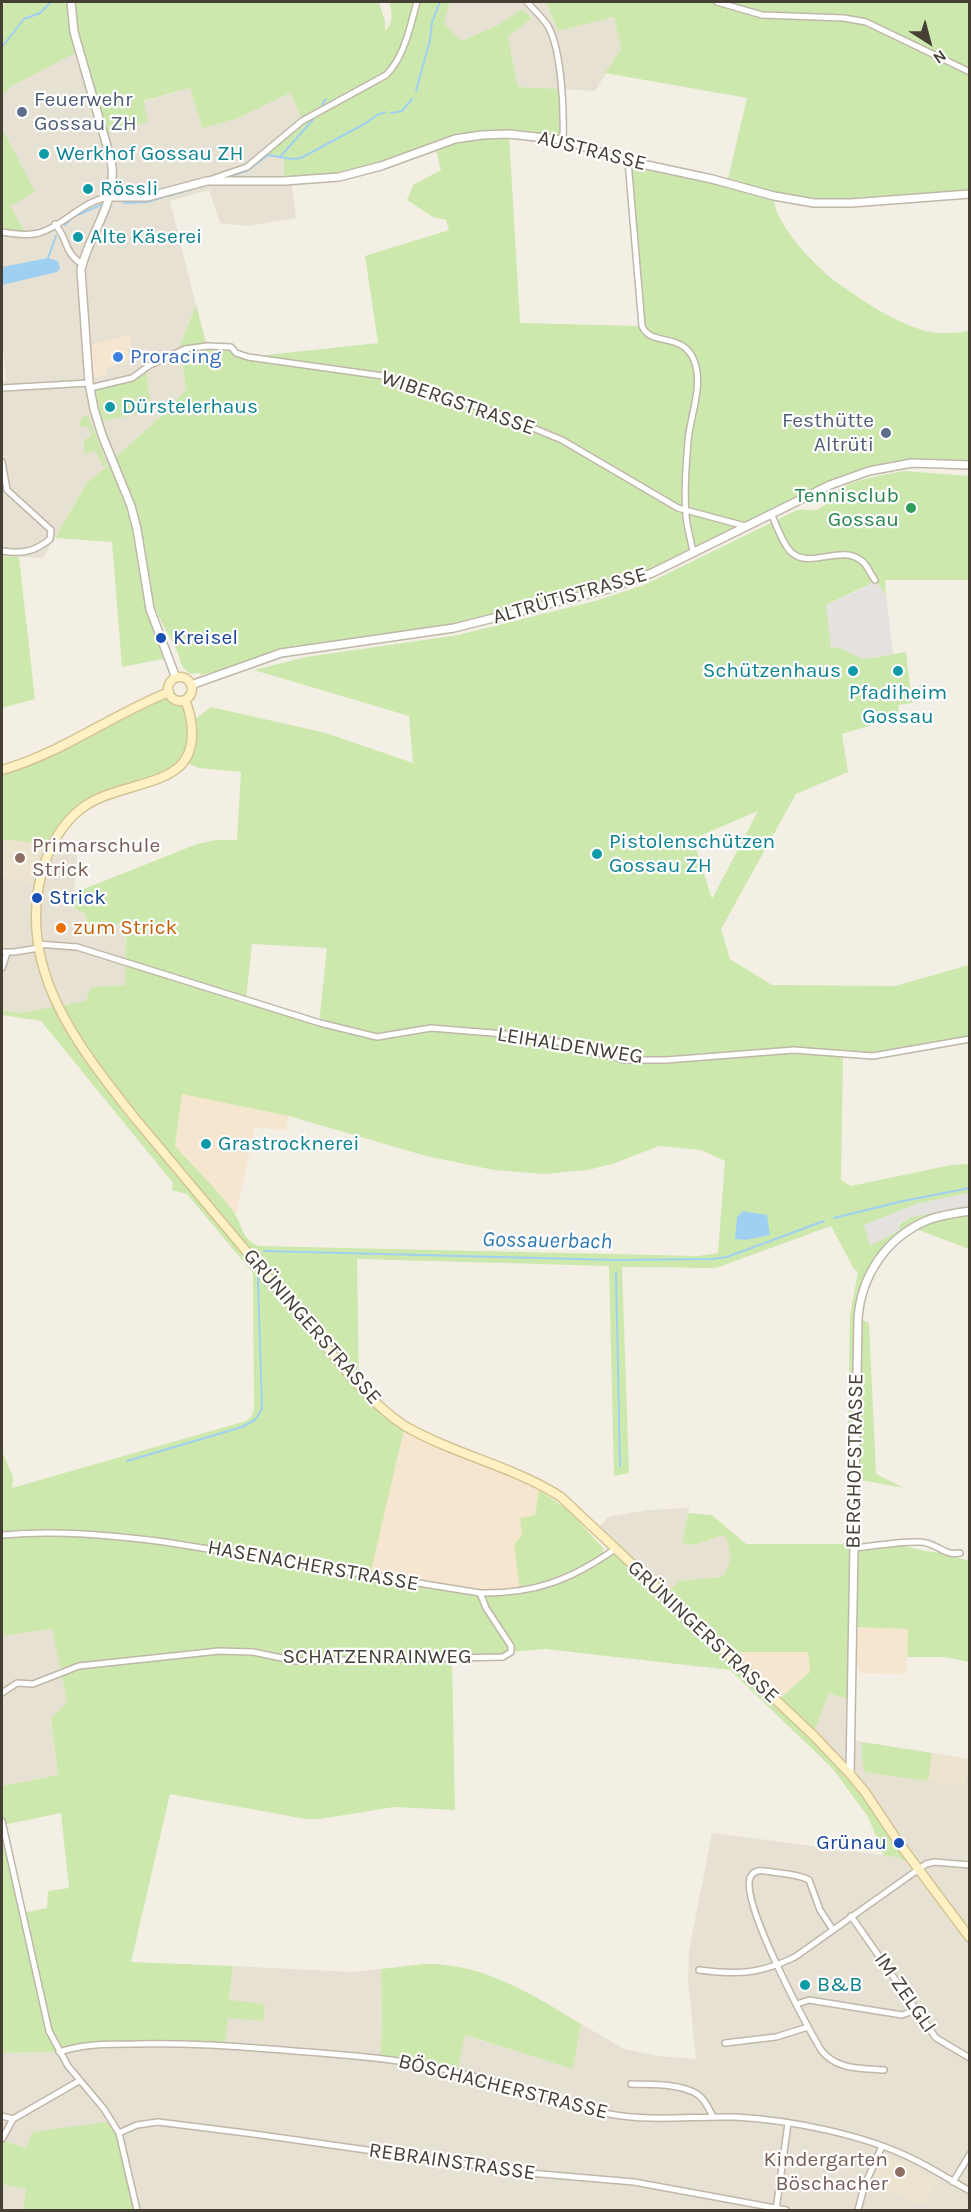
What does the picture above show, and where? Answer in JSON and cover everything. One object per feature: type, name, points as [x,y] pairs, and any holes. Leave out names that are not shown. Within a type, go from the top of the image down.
[{"type":"main road","points":[[176,678],[185,678],[191,685],[190,695],[185,700],[178,701],[169,692],[169,684],[176,678]]},
{"type":"main road","points":[[2,770],[46,754],[127,711],[169,692]]},
{"type":"main road","name":"GRÜNINGERSTRASSE","points":[[185,700],[192,738],[188,754],[181,765],[167,775],[91,801],[73,815],[58,834],[48,856],[38,893],[39,946],[44,973],[54,999],[68,1025],[107,1083],[359,1386],[382,1409],[405,1425],[435,1441],[540,1483],[561,1497],[813,1735],[850,1774],[969,1938]]},
{"type":"street","points":[[71,2],[74,32],[111,160],[113,181],[111,197],[82,264],[81,283],[89,386],[99,426],[131,506],[150,609],[176,678]]},
{"type":"street","points":[[207,181],[247,166],[304,120],[386,75],[400,55],[417,2]]},
{"type":"street","points":[[526,2],[547,26],[555,49],[560,70],[562,140]]},
{"type":"street","points":[[717,2],[762,15],[844,18],[866,22],[969,72]]},
{"type":"street","name":"AUSTRASSE","points":[[111,197],[143,198],[207,181],[284,181],[339,177],[381,166],[448,141],[471,136],[509,134],[562,140],[628,161],[774,196],[814,203],[851,203],[969,194]]},
{"type":"street","points":[[628,161],[642,326],[649,335],[684,346],[693,357],[697,370],[687,450],[686,511],[693,552]]},
{"type":"street","points":[[2,232],[33,234],[95,202],[111,197]]},
{"type":"street","points":[[56,224],[71,256],[82,264]]},
{"type":"street","name":"WIBERGSTRASSE","points":[[2,388],[89,386],[127,380],[150,365],[184,349],[207,346],[231,347],[236,353],[248,357],[383,375],[499,414],[552,435],[675,507],[745,526]]},
{"type":"street","points":[[2,462],[7,490],[15,500],[51,531],[50,539],[41,548],[19,554],[2,551]]},
{"type":"street","name":"ALTRÜTISTRASSE","points":[[191,685],[281,653],[454,628],[569,600],[630,582],[838,481],[874,470],[912,464],[969,465]]},
{"type":"street","points":[[771,514],[785,543],[795,555],[809,558],[843,554],[852,556],[865,564],[875,580]]},
{"type":"street","name":"LEIHALDENWEG","points":[[4,952],[62,945],[97,953],[320,1023],[377,1037],[431,1028],[529,1036],[624,1060],[666,1060],[794,1050],[873,1056],[969,1039]]},
{"type":"street","points":[[2,968],[4,952]]},
{"type":"street","name":"BERGHOFSTRASSE","points":[[850,1774],[858,1318],[864,1286],[872,1269],[886,1250],[913,1227],[930,1220],[969,1211]]},
{"type":"street","name":"HASENACHERSTRASSE","points":[[2,1535],[35,1532],[119,1536],[480,1593],[518,1592],[548,1586],[571,1577],[615,1549]]},
{"type":"street","points":[[854,1548],[920,1542],[935,1545],[944,1553],[960,1553]]},
{"type":"street","name":"SCHATZENRAINWEG","points":[[2,1693],[17,1683],[33,1684],[79,1666],[219,1651],[253,1652],[296,1661],[503,1657],[511,1652],[511,1646],[486,1608],[480,1593]]},
{"type":"street","points":[[2,1821],[49,2031],[59,2052],[79,2081],[104,2109],[119,2133],[137,2211]]},
{"type":"street","points":[[699,1970],[746,1974],[777,1966],[795,1957],[919,1869],[934,1862],[969,1865]]},
{"type":"street","points":[[833,1930],[820,1910],[808,1880],[802,1876],[756,1871],[749,1879],[753,1905],[777,1966],[808,2027],[827,2058],[847,2067],[884,2070]]},
{"type":"street","name":"IM ZELGLI","points":[[851,1917],[936,2038],[969,2058]]},
{"type":"street","points":[[797,2004],[809,2000],[902,2015],[916,2010]]},
{"type":"street","points":[[725,2043],[776,2037],[808,2027]]},
{"type":"street","name":"BÖSCHACHERSTRASSE","points":[[59,2052],[82,2045],[165,2043],[380,2058],[502,2083],[572,2107],[613,2115],[673,2119],[713,2117],[758,2119],[788,2123],[882,2146],[916,2160],[969,2192]]},
{"type":"street","points":[[2,2139],[13,2119],[79,2081]]},
{"type":"street","points":[[631,2084],[680,2088],[697,2094],[708,2105],[713,2117]]},
{"type":"street","points":[[2,2116],[13,2119]]},
{"type":"street","name":"REBRAINSTRASSE","points":[[119,2133],[137,2125],[158,2122],[529,2173],[634,2182],[786,2211]]},
{"type":"street","points":[[776,2210],[788,2123]]},
{"type":"street","points":[[858,2211],[864,2187],[882,2146]]},
{"type":"street","points":[[952,2182],[969,2154]]},
{"type":"shaded area","points":[[450,2],[546,2],[558,31],[614,17],[621,49],[595,91],[518,87],[508,37],[532,18],[522,9],[498,25],[460,41],[444,23]]},
{"type":"shaded area","points":[[79,50],[142,102],[190,88],[202,128],[236,119],[290,93],[304,120],[266,155],[284,157],[284,180],[291,180],[296,218],[248,226],[220,223],[209,190],[170,201],[196,305],[180,345],[186,390],[158,419],[86,484],[43,558],[2,556],[2,381],[6,381],[2,337],[2,232],[10,206],[34,192],[2,128],[2,95],[12,86]]},
{"type":"shaded area","points":[[129,335],[132,347],[127,349],[130,360],[106,368],[107,374],[94,378],[91,345]]},
{"type":"shaded area","points":[[875,580],[886,595],[893,654],[863,659],[838,647],[831,648],[826,605],[862,589]]},
{"type":"shaded area","points":[[2,839],[52,845],[77,855],[73,907],[86,915],[88,926],[126,923],[125,985],[91,987],[87,1001],[58,1007],[20,1013],[2,1010]]},
{"type":"shaded area","points":[[2,839],[44,840],[30,883],[2,876]]},
{"type":"shaded area","points":[[182,1094],[289,1116],[285,1130],[255,1127],[236,1215],[175,1146]]},
{"type":"shaded area","points":[[969,1193],[969,1206],[911,1217],[898,1224],[900,1230],[870,1246],[864,1225],[917,1204]]},
{"type":"shaded area","points":[[405,1425],[540,1483],[535,1516],[522,1535],[521,1591],[497,1594],[369,1575]]},
{"type":"shaded area","points":[[689,1508],[682,1543],[695,1545],[724,1535],[731,1546],[729,1568],[723,1577],[678,1581],[665,1596],[596,1531],[608,1517],[647,1510]]},
{"type":"shaded area","points":[[853,1627],[908,1629],[906,1674],[860,1673],[858,1666],[853,1665]]},
{"type":"shaded area","points":[[52,1629],[67,1702],[51,1718],[58,1775],[2,1786],[2,1636]]},
{"type":"shaded area","points":[[741,1652],[808,1652],[810,1672],[777,1701],[733,1659]]},
{"type":"shaded area","points":[[829,1693],[851,1701],[851,1740],[969,1759],[969,2210],[137,2210],[26,2148],[2,2140],[2,2053],[59,2052],[77,2046],[225,2046],[233,1966],[352,1972],[381,1969],[380,2057],[464,2035],[573,2069],[581,2024],[624,2049],[659,2056],[696,2059],[688,1981],[689,1951],[712,1833],[898,1857],[813,1735]]},
{"type":"shaded area","points":[[932,1753],[969,1759],[965,1786],[928,1781]]},
{"type":"shaded area","name":"Kindergarten Böschacher","points":[[884,2153],[939,2181],[923,2205],[872,2185]]},
{"type":"shaded area","points":[[2,2184],[26,2189],[23,2210],[2,2210]]},
{"type":"green space","points":[[7,2],[379,2],[385,22],[385,31],[391,21],[389,2],[450,2],[444,23],[461,41],[498,25],[522,9],[532,18],[508,37],[518,87],[561,89],[563,140],[509,134],[520,323],[641,326],[628,161],[727,183],[747,98],[605,73],[621,49],[614,17],[558,31],[546,2],[969,2],[969,194],[840,204],[774,196],[780,217],[796,242],[827,274],[854,295],[886,314],[925,331],[950,333],[969,331],[969,465],[912,463],[862,473],[652,573],[608,589],[454,628],[281,653],[201,675],[200,673],[191,674],[182,666],[156,610],[142,554],[145,589],[168,658],[122,667],[112,542],[55,538],[86,484],[158,419],[186,390],[180,345],[196,305],[207,346],[231,347],[248,357],[378,343],[365,256],[449,230],[446,220],[433,217],[407,200],[413,185],[441,170],[435,146],[352,174],[284,181],[284,157],[273,154],[266,156],[264,153],[303,120],[290,93],[236,119],[202,128],[190,88],[143,101],[148,121],[104,135],[79,51],[12,86],[2,95],[2,6]]},
{"type":"green space","points":[[2,128],[35,192],[10,206],[26,234],[2,232]]},
{"type":"green space","points":[[146,372],[152,411],[102,421],[95,390],[135,380]]},
{"type":"green space","points":[[88,415],[107,464],[102,466],[96,451],[84,454],[84,440],[92,436],[88,426],[81,428],[79,423],[82,417]]},
{"type":"green space","points":[[904,471],[969,476],[969,580],[885,580],[886,595],[866,586],[826,605],[838,647],[864,659],[906,652],[912,703],[898,705],[899,717],[842,734],[848,772],[796,794],[721,929],[730,959],[772,985],[895,986],[969,965],[969,1043],[967,1040],[880,1055],[843,1055],[841,1180],[851,1186],[951,1165],[969,1164],[969,1193],[917,1204],[864,1225],[900,1230],[898,1225],[911,1217],[969,1206],[969,1249],[913,1228],[896,1240],[872,1269],[858,1318],[869,1323],[876,1474],[904,1488],[855,1479],[854,1547],[897,1544],[944,1553],[969,1561],[969,1662],[945,1657],[907,1657],[908,1629],[853,1627],[851,1701],[829,1693],[813,1735],[850,1774],[909,1856],[902,1861],[898,1857],[884,1856],[868,1817],[833,1769],[730,1670],[545,1649],[511,1652],[503,1657],[452,1659],[455,1810],[394,1807],[320,1819],[305,1819],[170,1794],[131,1962],[233,1966],[229,2000],[265,2004],[263,2021],[228,2018],[225,2046],[102,2045],[59,2052],[2,2053],[2,1786],[58,1775],[51,1718],[67,1702],[52,1629],[2,1636],[2,1451],[13,1477],[12,1488],[246,1421],[252,1416],[254,1408],[253,1273],[187,1194],[172,1190],[173,1183],[41,1021],[2,1015],[2,1010],[20,1013],[86,1001],[91,987],[125,985],[126,923],[88,926],[86,915],[73,907],[74,893],[197,844],[216,840],[237,840],[241,772],[199,768],[184,762],[177,768],[91,801],[52,845],[2,839],[2,770],[73,741],[170,695],[178,701],[185,700],[191,722],[211,707],[326,733],[413,763],[409,716],[254,670],[306,657],[458,635],[595,601],[644,585],[795,511],[819,509],[835,492],[850,484]],"holes":[[[758,811],[712,899],[693,839]],[[252,944],[327,948],[319,1023],[246,999]],[[182,1094],[289,1116],[426,1156],[494,1170],[545,1174],[588,1170],[615,1163],[659,1146],[701,1150],[725,1161],[718,1253],[698,1256],[259,1246],[246,1237],[235,1214],[175,1146]],[[831,1226],[854,1269],[858,1272],[850,1316],[846,1544],[746,1544],[712,1515],[688,1513],[682,1543],[694,1545],[724,1535],[729,1546],[730,1561],[722,1577],[678,1581],[665,1596],[615,1549],[597,1561],[604,1549],[567,1509],[539,1490],[535,1515],[520,1518],[522,1535],[514,1545],[520,1591],[459,1591],[370,1575],[405,1425],[359,1386],[357,1259],[609,1266],[614,1476],[629,1473],[622,1267],[716,1268]],[[741,1652],[808,1652],[810,1672],[777,1701],[733,1659]],[[61,1813],[69,1888],[48,1891],[47,1908],[22,1913],[3,1825]]]},
{"type":"green space","points":[[2,556],[19,557],[35,699],[2,708]]},
{"type":"green space","points":[[862,1742],[932,1753],[928,1781],[864,1772]]},
{"type":"green space","points":[[423,1964],[466,1968],[486,1974],[525,1991],[581,2024],[573,2069],[465,2035],[457,2072],[380,2058],[381,1969]]},
{"type":"green space","points":[[107,2122],[119,2133],[137,2210],[23,2210],[26,2189],[2,2184],[2,2140],[26,2148],[32,2132]]},
{"type":"water","points":[[48,258],[58,261],[60,268],[57,272],[2,285],[2,267]]},
{"type":"water","points":[[743,1211],[767,1215],[770,1235],[745,1240],[735,1239],[737,1217]]},
{"type":"waterway","points":[[2,47],[24,19],[40,13],[51,2]]},
{"type":"waterway","points":[[416,91],[430,40],[432,22],[440,2]]},
{"type":"waterway","points":[[322,105],[326,99]]},
{"type":"waterway","points":[[391,113],[402,111],[412,99]]},
{"type":"waterway","points":[[225,178],[247,171],[268,155],[292,159],[301,158],[385,112]]},
{"type":"waterway","points":[[281,156],[316,116]]},
{"type":"waterway","points":[[168,196],[203,186]]},
{"type":"waterway","points":[[124,203],[147,202],[161,198]]},
{"type":"waterway","points":[[65,225],[73,217],[101,205]]},
{"type":"waterway","points":[[48,258],[56,236]]},
{"type":"waterway","name":"Gossauerbach","points":[[834,1218],[970,1188]]},
{"type":"waterway","name":"Gossauerbach","points":[[264,1251],[616,1260],[712,1259],[727,1257],[824,1221]]},
{"type":"waterway","points":[[616,1273],[620,1466]]},
{"type":"waterway","name":"Gossauerbach","points":[[127,1461],[242,1427],[255,1420],[262,1409],[258,1278]]},
{"type":"place","name":"Feuerwehr Gossau ZH","points":[[22,112]]},
{"type":"place","name":"Werkhof Gossau ZH","points":[[44,154]]},
{"type":"place","name":"Rössli","points":[[88,189]]},
{"type":"place","name":"Alte Käserei","points":[[78,237]]},
{"type":"place","name":"Proracing","points":[[118,357]]},
{"type":"place","name":"Dürstelerhaus","points":[[110,407]]},
{"type":"place","name":"Festhütte Altrüti","points":[[886,433]]},
{"type":"place","name":"Tennisclub Gossau","points":[[911,508]]},
{"type":"place","name":"Kreisel","points":[[161,638]]},
{"type":"place","name":"Schützenhaus","points":[[853,671]]},
{"type":"place","name":"Pfadiheim Gossau","points":[[898,671]]},
{"type":"place","name":"Pistolenschützen Gossau ZH","points":[[597,854]]},
{"type":"place","name":"Primarschule Strick","points":[[20,858]]},
{"type":"place","name":"Strick","points":[[37,898]]},
{"type":"place","name":"zum Strick","points":[[61,928]]},
{"type":"place","name":"Grastrocknerei","points":[[206,1144]]},
{"type":"place","name":"Grünau","points":[[899,1843]]},
{"type":"place","name":"B&B","points":[[805,1985]]},
{"type":"place","name":"Kindergarten Böschacher","points":[[900,2172]]}]
